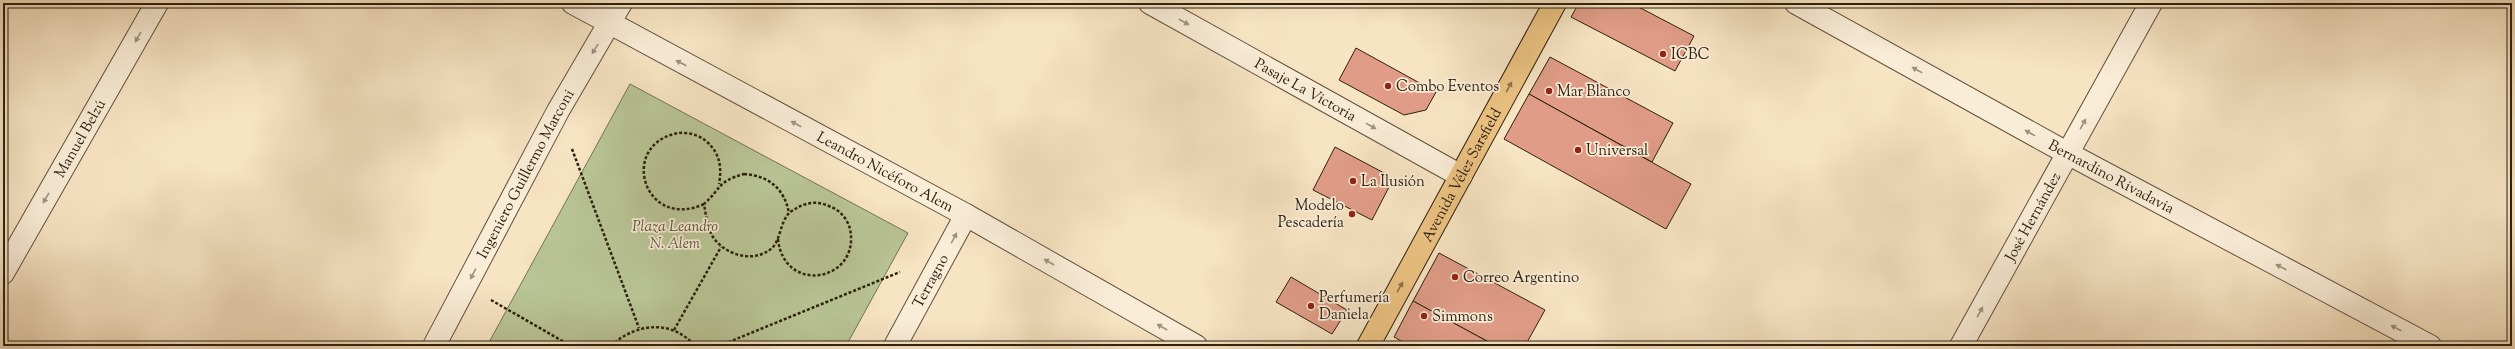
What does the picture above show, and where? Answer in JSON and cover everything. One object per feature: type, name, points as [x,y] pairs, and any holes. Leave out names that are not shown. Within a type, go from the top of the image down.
[{"type":"main road","name":"Avenida Vélez Sarsfield","points":[[1368,346],[1555,3]]},
{"type":"street","name":"Manuel Belzú","points":[[3,273],[157,3]]},
{"type":"street","name":"Leandro Nicéforo Alem","points":[[573,3],[966,215],[1196,346]]},
{"type":"street","name":"Ingeniero Guillermo Marconi","points":[[434,346],[558,111],[621,3]]},
{"type":"street","name":"Pasaje La Victoria","points":[[1150,3],[1461,176]]},
{"type":"street","name":"Bernardino Rivadavia","points":[[1796,3],[2067,153],[2430,346]]},
{"type":"street","name":"José Hernández","points":[[1961,346],[2151,3]]},
{"type":"street","name":"Terragno","points":[[895,346],[966,215]]},
{"type":"path","points":[[558,111],[640,328]]},
{"type":"path","points":[[679,132],[692,134],[704,139],[714,148],[719,159],[721,172],[719,184],[713,196],[704,204],[692,210],[679,211],[667,208],[656,200],[648,190],[644,178],[644,165],[648,153],[656,143],[667,136],[679,132]]},
{"type":"path","points":[[719,184],[744,174],[763,178],[779,189],[786,200],[789,213]]},
{"type":"path","points":[[810,202],[822,203],[834,207],[843,215],[849,225],[852,237],[850,249],[839,266],[826,274],[814,276],[803,274],[793,269],[779,250],[778,238],[781,224],[789,213],[798,206],[810,202]]},
{"type":"path","points":[[704,204],[712,236],[721,246],[733,254],[746,256],[760,254],[772,248],[778,238]]},
{"type":"path","points":[[674,330],[721,246]]},
{"type":"path","points":[[720,346],[902,272]]},
{"type":"path","points":[[466,286],[571,346]]},
{"type":"path","points":[[611,346],[623,335],[640,328],[657,326],[674,330],[690,340],[695,346]]},
{"type":"green space","name":"Plaza Leandro N. Alem","points":[[630,84],[908,233],[846,346],[487,346]]},
{"type":"building","name":"ICBC","points":[[1579,3],[1631,3],[1694,36],[1675,71],[1571,17]]},
{"type":"building","name":"Combo Eventos","points":[[1356,48],[1436,92],[1426,110],[1404,115],[1339,80]]},
{"type":"building","points":[[1550,57],[1673,123],[1652,162],[1529,94]]},
{"type":"building","name":"Universal","points":[[1529,94],[1691,184],[1666,229],[1504,139]]},
{"type":"building","name":"La Ilusión","points":[[1335,147],[1386,174],[1389,187],[1372,220],[1313,190]]},
{"type":"building","name":"Correo Argentino","points":[[1439,253],[1545,310],[1525,346],[1496,346],[1413,301]]},
{"type":"building","name":"Perfumería Daniela","points":[[1291,277],[1347,310],[1332,334],[1276,302]]},
{"type":"building","points":[[1413,301],[1496,346],[1410,346],[1394,337]]},
{"type":"place","name":"ICBC","points":[[1663,54]]},
{"type":"place","name":"Combo Eventos","points":[[1388,86]]},
{"type":"place","name":"Mar Blanco","points":[[1549,91]]},
{"type":"place","name":"Universal","points":[[1578,150]]},
{"type":"place","name":"La Ilusión","points":[[1353,181]]},
{"type":"place","name":"Modelo Pescadería","points":[[1352,214]]},
{"type":"place","name":"Correo Argentino","points":[[1455,277]]},
{"type":"place","name":"Perfumería Daniela","points":[[1311,306]]},
{"type":"place","name":"Simmons","points":[[1424,316]]}]
